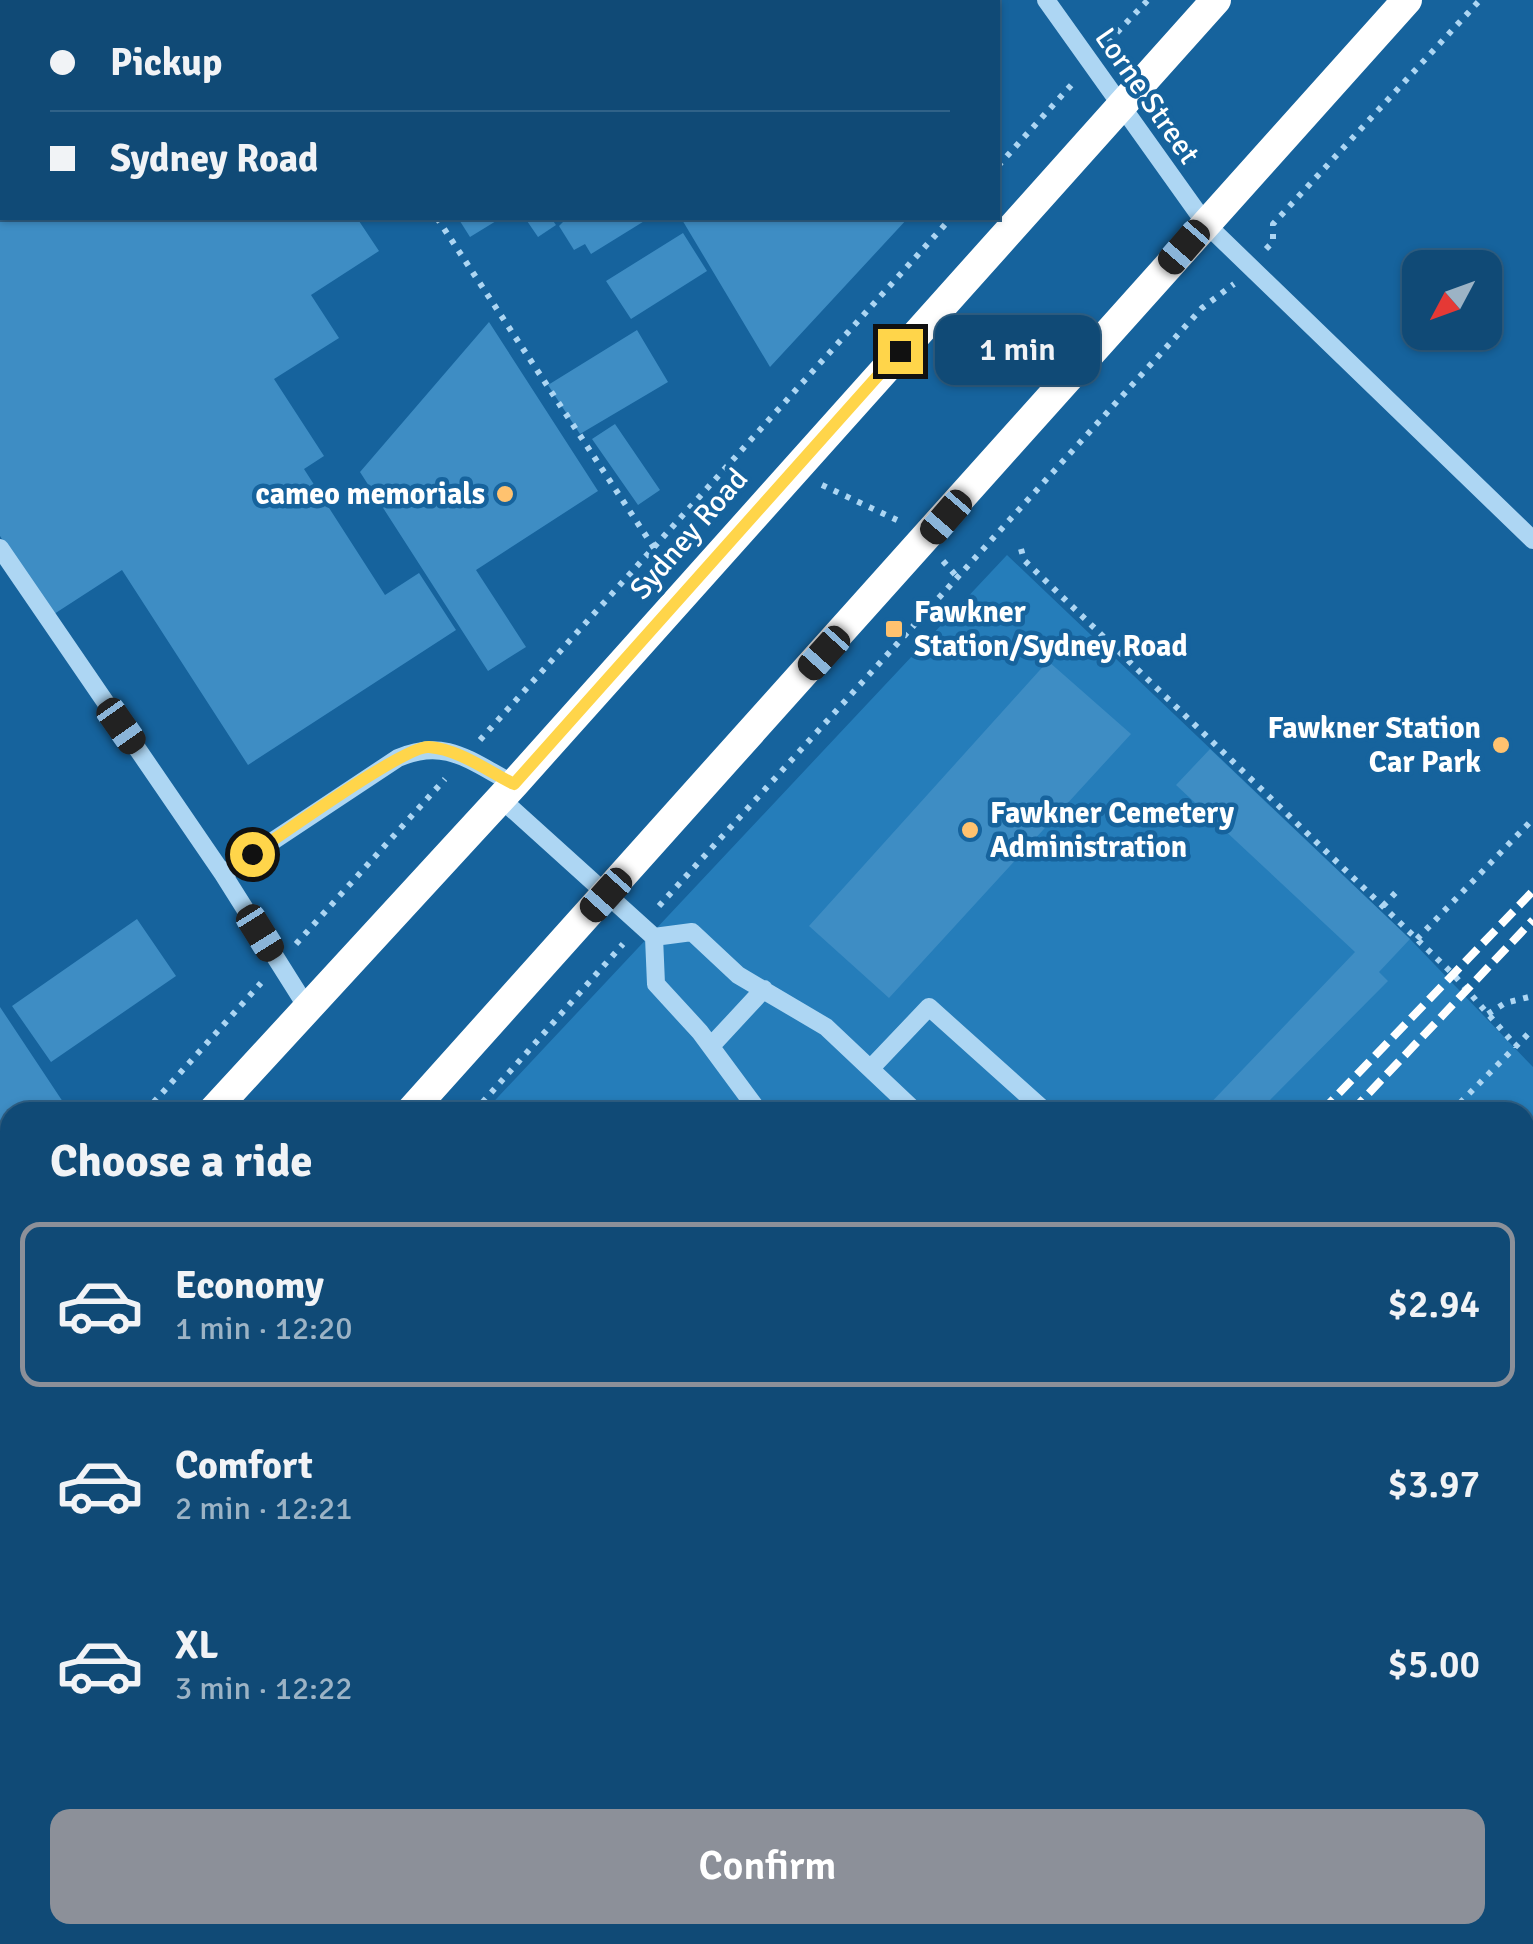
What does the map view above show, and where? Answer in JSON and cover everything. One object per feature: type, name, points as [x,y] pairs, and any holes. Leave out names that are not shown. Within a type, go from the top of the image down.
[{"type":"highway","name":"Sydney Road","points":[[221,1102],[507,791],[1216,0]]},
{"type":"highway","points":[[419,1102],[1407,0]]},
{"type":"street","name":"Lorne Street","points":[[1046,0],[1205,223],[1533,540]]},
{"type":"street","points":[[0,548],[223,874],[308,1009]]},
{"type":"street","points":[[223,874],[398,758],[426,746],[464,759],[507,791],[606,895],[648,931],[692,932],[738,975],[826,1027],[906,1102]]},
{"type":"street","points":[[648,931],[656,984],[711,1046],[752,1102]]},
{"type":"street","points":[[711,1046],[764,989]]},
{"type":"street","points":[[872,1068],[929,1008],[1035,1102]]},
{"type":"path","points":[[483,1102],[588,978],[648,931],[1202,308],[1250,268],[1273,242],[1273,224],[1480,0]]},
{"type":"path","points":[[438,220],[654,548]]},
{"type":"path","points":[[154,1102],[949,220]]},
{"type":"path","points":[[756,434],[822,485],[907,525],[959,578]]},
{"type":"path","points":[[1021,549],[1024,560],[1417,939],[1516,1046]]},
{"type":"path","points":[[1417,939],[1533,819]]},
{"type":"path","points":[[1383,906],[1398,890]]},
{"type":"path","points":[[1488,1014],[1505,1003],[1533,996]]},
{"type":"path","points":[[1461,1102],[1533,1030]]},
{"type":"shaded area","points":[[1007,555],[1410,939],[1533,1067],[1533,1102],[493,1102]]},
{"type":"building","points":[[0,220],[358,220],[379,251],[311,295],[339,338],[274,379],[324,456],[304,469],[385,595],[419,573],[456,630],[248,765],[122,570],[51,616],[0,536]]},
{"type":"building","points":[[459,220],[498,220],[470,237]]},
{"type":"building","points":[[526,220],[552,220],[556,225],[538,237]]},
{"type":"building","points":[[565,220],[646,220],[591,254],[585,244],[574,250],[559,226]]},
{"type":"building","points":[[682,220],[906,220],[770,367]]},
{"type":"building","points":[[683,233],[707,271],[631,319],[606,281]]},
{"type":"building","points":[[489,322],[598,491],[476,570],[526,647],[488,671],[360,472]]},
{"type":"building","points":[[637,330],[668,382],[580,434],[548,385]]},
{"type":"building","points":[[615,424],[660,490],[638,505],[592,439]]},
{"type":"building","name":"Fawkner Cemetery Administration","points":[[1048,661],[1131,734],[889,998],[809,926]]},
{"type":"building","points":[[1210,749],[1410,939],[1379,972],[1388,981],[1268,1102],[1212,1102],[1355,952],[1176,785]]},
{"type":"building","points":[[137,919],[176,976],[51,1062],[12,1006]]},
{"type":"building","points":[[0,1007],[63,1102],[0,1102]]},
{"type":"railway","points":[[1331,1102],[1533,891]]},
{"type":"railway","points":[[1360,1102],[1533,920]]},
{"type":"place","name":"cameo memorials","points":[[505,494]]},
{"type":"place","name":"Fawkner Station/Sydney Road","points":[[894,629]]},
{"type":"place","name":"Fawkner Station Car Park","points":[[1501,745]]},
{"type":"place","name":"Fawkner Cemetery Administration","points":[[970,830]]},
{"type":"route","points":[[252,854],[398,758],[426,746],[449,752],[514,784],[900,351]]}]
